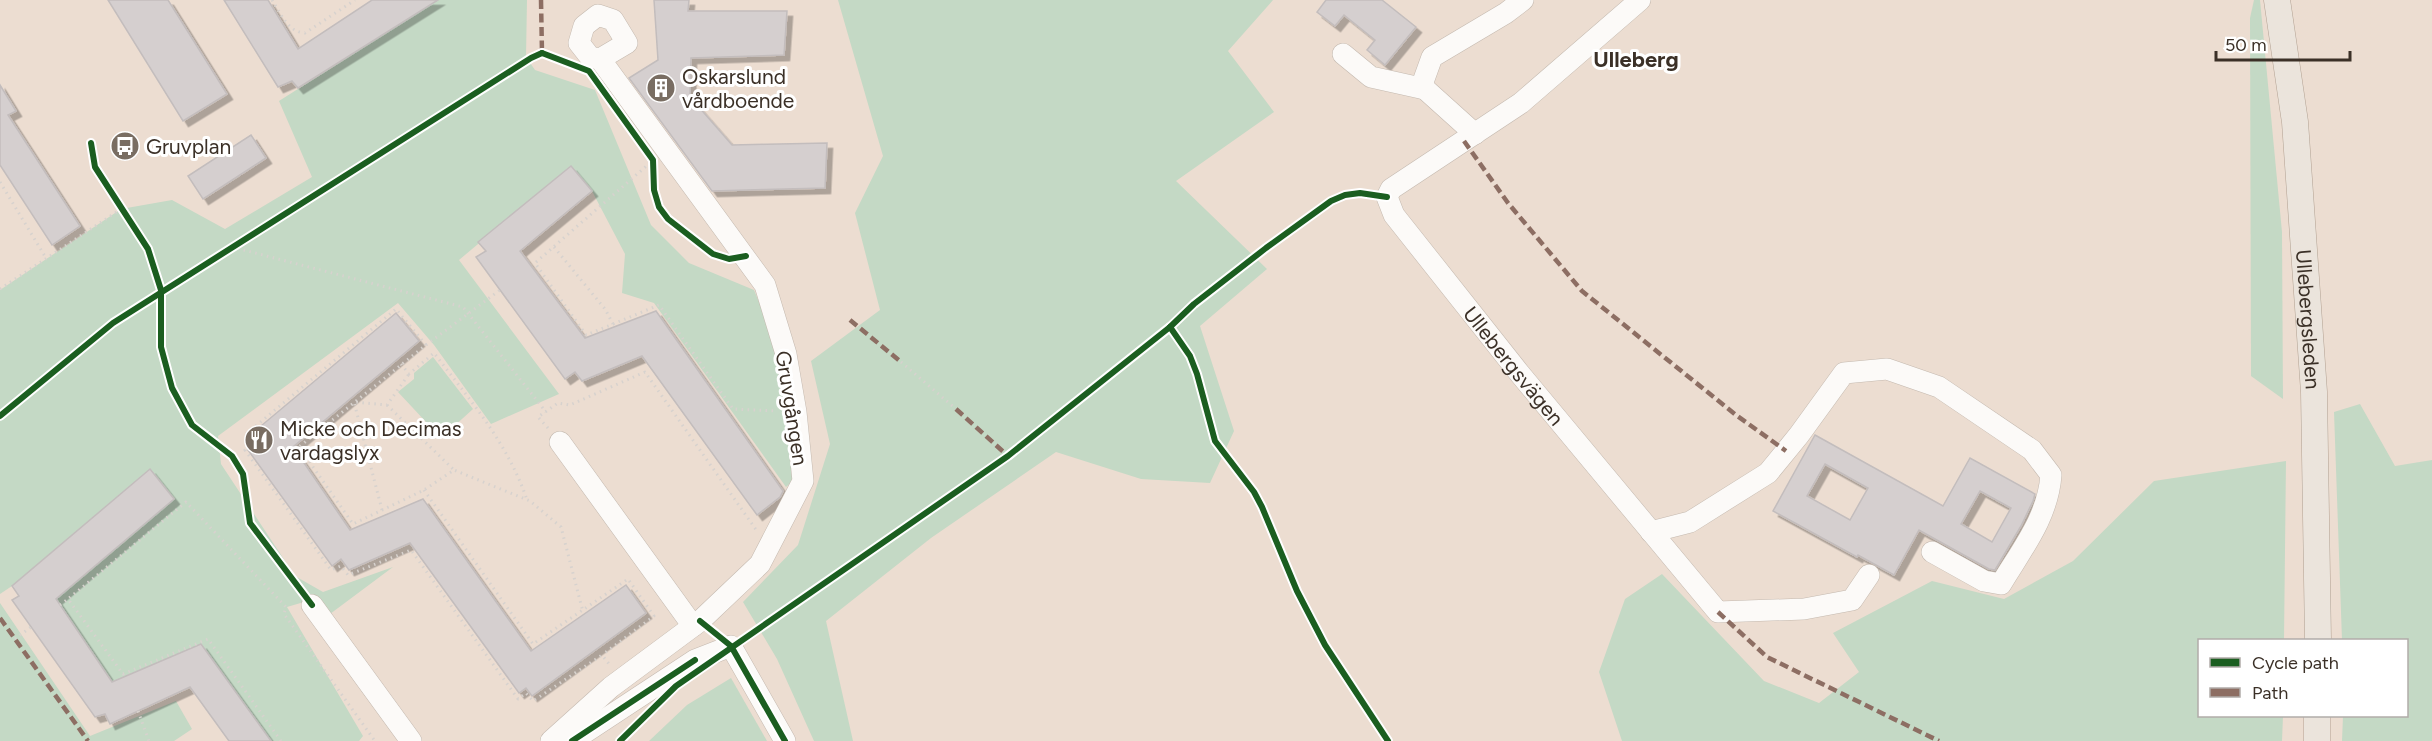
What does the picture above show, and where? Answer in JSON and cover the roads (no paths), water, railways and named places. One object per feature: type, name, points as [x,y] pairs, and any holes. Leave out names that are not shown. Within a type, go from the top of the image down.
[{"type":"main road","name":"Ullebergsleden","points":[[2277,0],[2295,122],[2314,392],[2318,639]]},
{"type":"main road","points":[[2317,717],[2317,741]]},
{"type":"street","points":[[1425,89],[1423,82],[1432,57],[1506,13],[1523,0]]},
{"type":"street","name":"Ullebergsvägen","points":[[1640,0],[1521,103],[1391,189],[1387,197],[1395,215],[1520,374],[1719,612],[1804,609],[1852,600],[1869,575]]},
{"type":"street","points":[[1343,54],[1371,77],[1425,89],[1476,134]]},
{"type":"street","name":"Gruvgången","points":[[550,741],[622,679],[693,626],[760,564],[803,481],[796,412],[786,354],[765,285],[600,59]]},
{"type":"street","points":[[1651,532],[1690,522],[1768,473],[1844,373],[1887,369],[1939,387],[2032,450],[2051,475],[2049,493],[2042,517],[2001,584],[1984,581],[1932,552]]},
{"type":"street","points":[[560,442],[693,626]]},
{"type":"street","points":[[312,605],[411,741]]},
{"type":"street","points":[[572,741],[695,660],[731,646],[785,741]]},
{"type":"place","name":"Oskarslund vårdboende","points":[[661,88]]},
{"type":"place","name":"Gruvplan","points":[[125,146]]},
{"type":"place","name":"Micke och Decimas vardagslyx","points":[[259,440]]},
{"type":"district","name":"Ulleberg","points":[[1636,59]]}]
